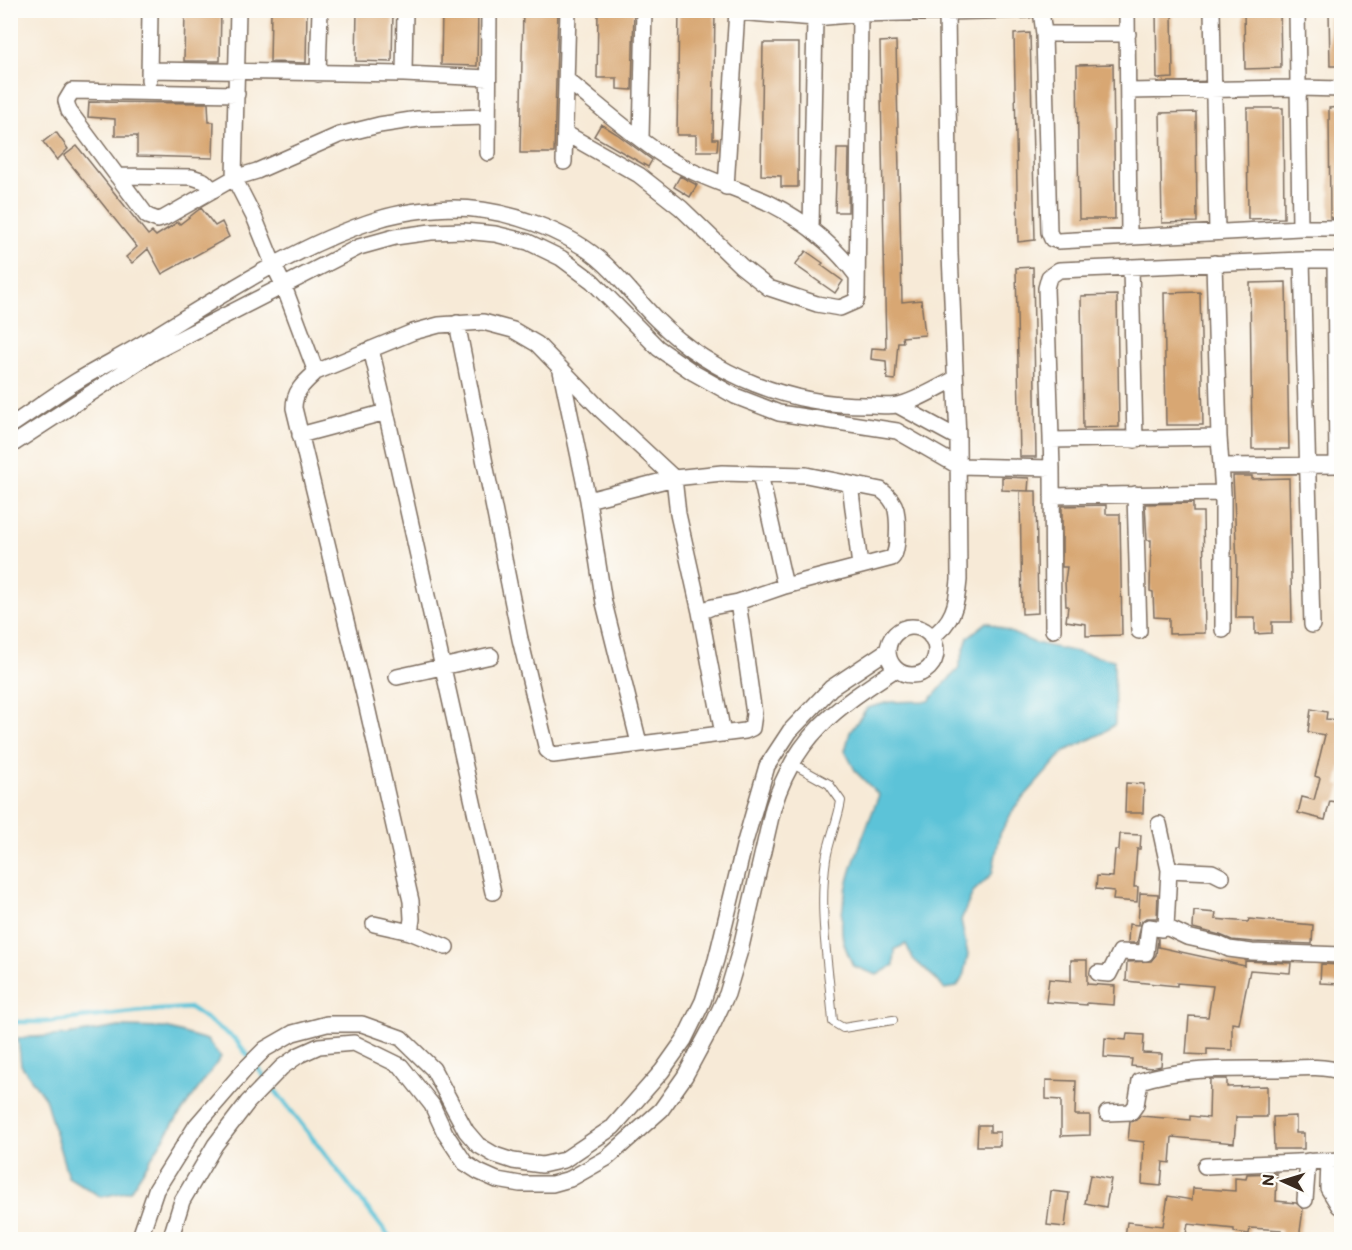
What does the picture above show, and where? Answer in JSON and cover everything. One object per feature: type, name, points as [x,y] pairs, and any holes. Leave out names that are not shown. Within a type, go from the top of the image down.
[{"type":"street","points":[[149,92],[150,10]]},
{"type":"street","points":[[238,10],[234,178],[255,219],[283,284],[316,372]]},
{"type":"street","points":[[318,74],[320,10]]},
{"type":"street","points":[[404,74],[405,10]]},
{"type":"street","points":[[488,153],[489,10]]},
{"type":"street","points":[[564,162],[568,10]]},
{"type":"street","points":[[641,138],[644,10]]},
{"type":"street","points":[[726,187],[737,11],[815,18],[1028,10]]},
{"type":"street","points":[[1041,10],[1044,34],[1049,232],[1052,239],[1058,241],[1300,228],[1341,228]]},
{"type":"street","points":[[1127,10],[1129,236]]},
{"type":"street","points":[[1212,10],[1217,232]]},
{"type":"street","points":[[1297,10],[1300,228]]},
{"type":"street","points":[[932,637],[942,630],[953,614],[958,598],[958,438],[950,254],[947,12]]},
{"type":"street","points":[[565,133],[639,175],[681,208],[741,266],[769,288],[817,304],[840,308],[856,302],[860,15]]},
{"type":"street","points":[[811,228],[815,18]]},
{"type":"street","points":[[1044,34],[1128,34]]},
{"type":"street","points":[[149,70],[404,74],[488,78]]},
{"type":"street","points":[[567,80],[662,154],[726,187],[755,196],[811,228],[845,260],[857,276]]},
{"type":"street","points":[[1128,90],[1341,89]]},
{"type":"street","points":[[237,94],[72,91],[66,101],[69,111],[147,216],[152,219],[164,219],[234,178],[257,171],[339,135],[379,124],[418,119],[487,117]]},
{"type":"street","points":[[117,176],[192,177],[204,181],[213,190]]},
{"type":"street","points":[[10,426],[76,382],[274,266],[380,218],[454,208],[489,212],[524,220],[552,230],[585,248],[622,280],[657,320],[686,345],[718,368],[764,389],[813,400],[852,405],[899,405],[955,379]]},
{"type":"street","points":[[10,446],[154,352],[359,247],[395,237],[431,232],[464,231],[495,234],[528,242],[561,258],[592,281],[658,348],[694,374],[735,396],[779,414],[897,431],[958,466],[1052,468]]},
{"type":"street","points":[[1302,260],[1312,625]]},
{"type":"street","points":[[1053,630],[1047,282],[1053,273],[1059,270],[1338,260],[1339,465],[1221,466]]},
{"type":"street","points":[[1214,263],[1219,437],[1223,493],[1223,630]]},
{"type":"street","points":[[1131,267],[1135,440]]},
{"type":"street","points":[[410,932],[411,901],[367,707],[294,408],[294,397],[316,372],[413,332],[457,323],[483,322],[513,330],[537,344],[602,411],[674,478],[678,514],[700,612],[723,734]]},
{"type":"street","points":[[457,323],[520,639],[547,750],[553,754],[723,734],[752,728],[738,602]]},
{"type":"street","points":[[371,349],[494,892]]},
{"type":"street","points":[[561,370],[588,500],[604,603],[639,743]]},
{"type":"street","points":[[899,405],[958,438]]},
{"type":"street","points":[[300,435],[386,412]]},
{"type":"street","points":[[1051,440],[1219,437]]},
{"type":"street","points":[[588,500],[674,478],[722,473],[806,475],[881,490],[891,498],[896,509],[897,550],[892,558],[784,586],[700,612]]},
{"type":"street","points":[[760,474],[784,586]]},
{"type":"street","points":[[850,484],[860,566]]},
{"type":"street","points":[[1052,496],[1223,493]]},
{"type":"street","points":[[1135,495],[1139,631]]},
{"type":"street","points":[[915,627],[932,637],[936,657],[928,669],[922,673],[909,675],[896,669],[888,650],[892,638],[902,629],[915,627]]},
{"type":"street","points":[[139,1239],[156,1190],[196,1126],[248,1066],[265,1049],[292,1033],[327,1024],[362,1024],[400,1038],[433,1069],[466,1131],[478,1145],[495,1155],[513,1161],[542,1165],[564,1160],[613,1127],[662,1071],[684,1040],[703,1001],[716,960],[748,831],[767,766],[772,757],[790,731],[831,688],[888,650]]},
{"type":"street","points":[[397,677],[490,656]]},
{"type":"street","points":[[170,1239],[183,1201],[215,1145],[249,1102],[282,1067],[299,1055],[319,1046],[354,1043],[401,1066],[432,1106],[455,1151],[465,1163],[497,1180],[520,1184],[552,1184],[570,1179],[607,1158],[661,1110],[685,1076],[713,1024],[727,993],[741,947],[770,819],[791,763],[812,733],[847,700],[896,669]]},
{"type":"street","points":[[1159,824],[1169,870],[1166,927]]},
{"type":"street","points":[[1169,870],[1212,872],[1222,877]]},
{"type":"street","points":[[374,924],[410,932],[446,947]]},
{"type":"street","points":[[1098,973],[1109,974],[1120,952],[1146,953],[1149,927],[1162,929],[1166,927],[1187,937],[1229,949],[1341,955]]},
{"type":"street","points":[[1107,1113],[1131,1112],[1136,1105],[1140,1081],[1158,1075],[1244,1069],[1324,1068],[1341,1072]]},
{"type":"street","points":[[1204,1166],[1335,1160],[1328,1188],[1339,1206]]},
{"type":"street","points":[[1305,1200],[1308,1161]]},
{"type":"lane","points":[[791,763],[829,784],[841,801],[837,823],[826,857],[823,892],[833,1022],[843,1028],[893,1020]]},
{"type":"water","points":[[987,622],[1035,643],[1114,660],[1115,724],[1101,734],[1065,751],[1015,807],[1000,834],[992,874],[973,892],[961,920],[968,955],[963,977],[957,987],[944,989],[913,959],[906,944],[895,949],[894,965],[877,975],[853,966],[843,940],[843,905],[847,886],[852,866],[879,795],[856,772],[845,751],[850,732],[867,708],[890,702],[929,701],[958,669],[968,637]]},
{"type":"water","points":[[119,1027],[166,1028],[207,1040],[221,1057],[173,1124],[130,1191],[101,1197],[68,1177],[45,1098],[21,1065],[18,1038],[67,1035]]},
{"type":"building","points":[[185,10],[221,10],[220,61],[184,61]]},
{"type":"building","points":[[271,10],[307,10],[306,63],[270,62]]},
{"type":"building","points":[[357,10],[393,10],[392,62],[356,61]]},
{"type":"building","points":[[442,10],[478,11],[477,66],[441,65]]},
{"type":"building","points":[[523,10],[558,10],[554,153],[520,153]]},
{"type":"building","points":[[598,10],[634,10],[632,90],[617,89],[617,78],[597,78]]},
{"type":"building","points":[[679,10],[715,10],[713,139],[718,139],[717,151],[696,151],[696,135],[677,135]]},
{"type":"building","points":[[1156,10],[1172,10],[1173,78],[1157,79]]},
{"type":"building","points":[[1244,10],[1280,10],[1281,68],[1245,69]]},
{"type":"building","points":[[1329,10],[1341,10],[1341,66],[1330,66]]},
{"type":"building","points":[[1030,33],[1035,240],[1018,242],[1014,34]]},
{"type":"building","points":[[896,41],[902,302],[921,300],[925,335],[902,337],[903,342],[898,342],[895,380],[887,379],[886,361],[871,359],[872,348],[886,349],[880,42]]},
{"type":"building","points":[[763,43],[799,43],[798,187],[781,187],[781,176],[761,175]]},
{"type":"building","points":[[1113,64],[1115,219],[1079,219],[1077,65]]},
{"type":"building","points":[[89,102],[208,103],[209,122],[214,122],[213,158],[137,156],[137,136],[115,136],[115,119],[88,117]]},
{"type":"building","points":[[1341,107],[1341,218],[1330,218],[1329,108]]},
{"type":"building","points":[[1247,108],[1283,108],[1284,218],[1248,219]]},
{"type":"building","points":[[1196,112],[1197,222],[1162,223],[1160,113]]},
{"type":"building","points":[[601,124],[652,160],[648,167],[594,136]]},
{"type":"building","points":[[56,132],[68,149],[57,160],[43,142]]},
{"type":"building","points":[[77,146],[148,235],[152,232],[156,236],[178,222],[180,224],[201,208],[215,226],[222,222],[229,237],[162,274],[148,249],[132,263],[126,257],[137,247],[64,156]]},
{"type":"building","points":[[837,149],[849,149],[848,212],[835,212]]},
{"type":"building","points":[[680,176],[697,185],[690,197],[674,187]]},
{"type":"building","points":[[806,251],[843,281],[835,293],[795,265]]},
{"type":"building","points":[[1033,267],[1036,457],[1020,457],[1016,268]]},
{"type":"building","points":[[1286,282],[1289,449],[1252,449],[1250,283]]},
{"type":"building","points":[[1200,292],[1203,425],[1166,425],[1164,293]]},
{"type":"building","points":[[1117,295],[1119,427],[1083,428],[1081,296]]},
{"type":"building","points":[[1233,476],[1252,476],[1252,479],[1289,478],[1292,622],[1272,622],[1272,633],[1255,634],[1255,618],[1236,618],[1237,563]]},
{"type":"building","points":[[1002,477],[1029,478],[1028,491],[1002,490]]},
{"type":"building","points":[[1020,491],[1036,491],[1038,613],[1022,614]]},
{"type":"building","points":[[1193,503],[1193,512],[1203,512],[1205,633],[1169,634],[1169,618],[1154,617],[1153,592],[1150,591],[1151,540],[1147,540],[1145,504]]},
{"type":"building","points":[[1106,505],[1106,514],[1120,514],[1122,635],[1086,636],[1086,624],[1066,621],[1067,567],[1062,567],[1062,506]]},
{"type":"building","points":[[1311,709],[1327,712],[1326,719],[1341,720],[1341,767],[1337,784],[1341,785],[1336,802],[1330,801],[1325,820],[1298,813],[1302,797],[1314,800],[1320,778],[1315,776],[1325,735],[1308,732]]},
{"type":"building","points":[[1126,783],[1144,784],[1143,813],[1125,813]]},
{"type":"building","points":[[1120,834],[1141,835],[1140,849],[1137,849],[1134,887],[1138,887],[1137,902],[1113,900],[1114,891],[1096,889],[1097,876],[1113,877],[1115,850],[1119,850]]},
{"type":"building","points":[[1140,893],[1158,894],[1157,918],[1146,918],[1142,921],[1137,943],[1128,943],[1129,924],[1138,925]]},
{"type":"building","points":[[1194,911],[1216,913],[1215,919],[1248,922],[1249,919],[1313,925],[1312,944],[1232,940],[1193,928]]},
{"type":"building","points":[[1158,938],[1158,947],[1245,966],[1245,961],[1291,963],[1290,973],[1250,970],[1239,1024],[1232,1023],[1232,1050],[1207,1049],[1207,1055],[1186,1054],[1189,1016],[1208,1017],[1213,986],[1177,983],[1177,986],[1126,981],[1127,962],[1151,961],[1156,955]]},
{"type":"building","points":[[1071,960],[1087,960],[1087,984],[1115,986],[1114,1005],[1046,1002],[1049,979],[1071,981]]},
{"type":"building","points":[[1321,964],[1341,965],[1341,984],[1320,983]]},
{"type":"building","points":[[1127,1034],[1144,1035],[1143,1053],[1162,1054],[1161,1066],[1152,1068],[1131,1066],[1132,1059],[1104,1057],[1105,1038],[1126,1040]]},
{"type":"building","points":[[1210,1079],[1227,1079],[1227,1087],[1267,1086],[1267,1117],[1236,1117],[1234,1143],[1172,1137],[1170,1163],[1163,1162],[1161,1186],[1142,1184],[1144,1142],[1128,1140],[1130,1122],[1140,1116],[1190,1120],[1190,1116],[1209,1118]]},
{"type":"building","points":[[1046,1080],[1076,1081],[1075,1115],[1090,1115],[1090,1135],[1061,1136],[1061,1100],[1046,1099]]},
{"type":"building","points":[[1296,1116],[1296,1133],[1304,1133],[1304,1149],[1274,1149],[1273,1117]]},
{"type":"building","points":[[978,1125],[990,1125],[990,1132],[1000,1132],[1000,1146],[977,1146]]},
{"type":"building","points":[[1277,1173],[1276,1201],[1296,1203],[1303,1209],[1299,1239],[1282,1239],[1281,1230],[1250,1228],[1249,1234],[1234,1232],[1234,1229],[1188,1224],[1185,1239],[1125,1237],[1127,1222],[1163,1226],[1168,1196],[1192,1200],[1193,1188],[1235,1191],[1235,1178],[1246,1179],[1247,1174]]},
{"type":"building","points":[[1090,1175],[1111,1179],[1106,1207],[1085,1203]]},
{"type":"building","points":[[1051,1191],[1069,1193],[1065,1227],[1047,1225]]},
{"type":"waterway","points":[[10,1022],[45,1022],[191,1008],[235,1039],[392,1240]]}]
